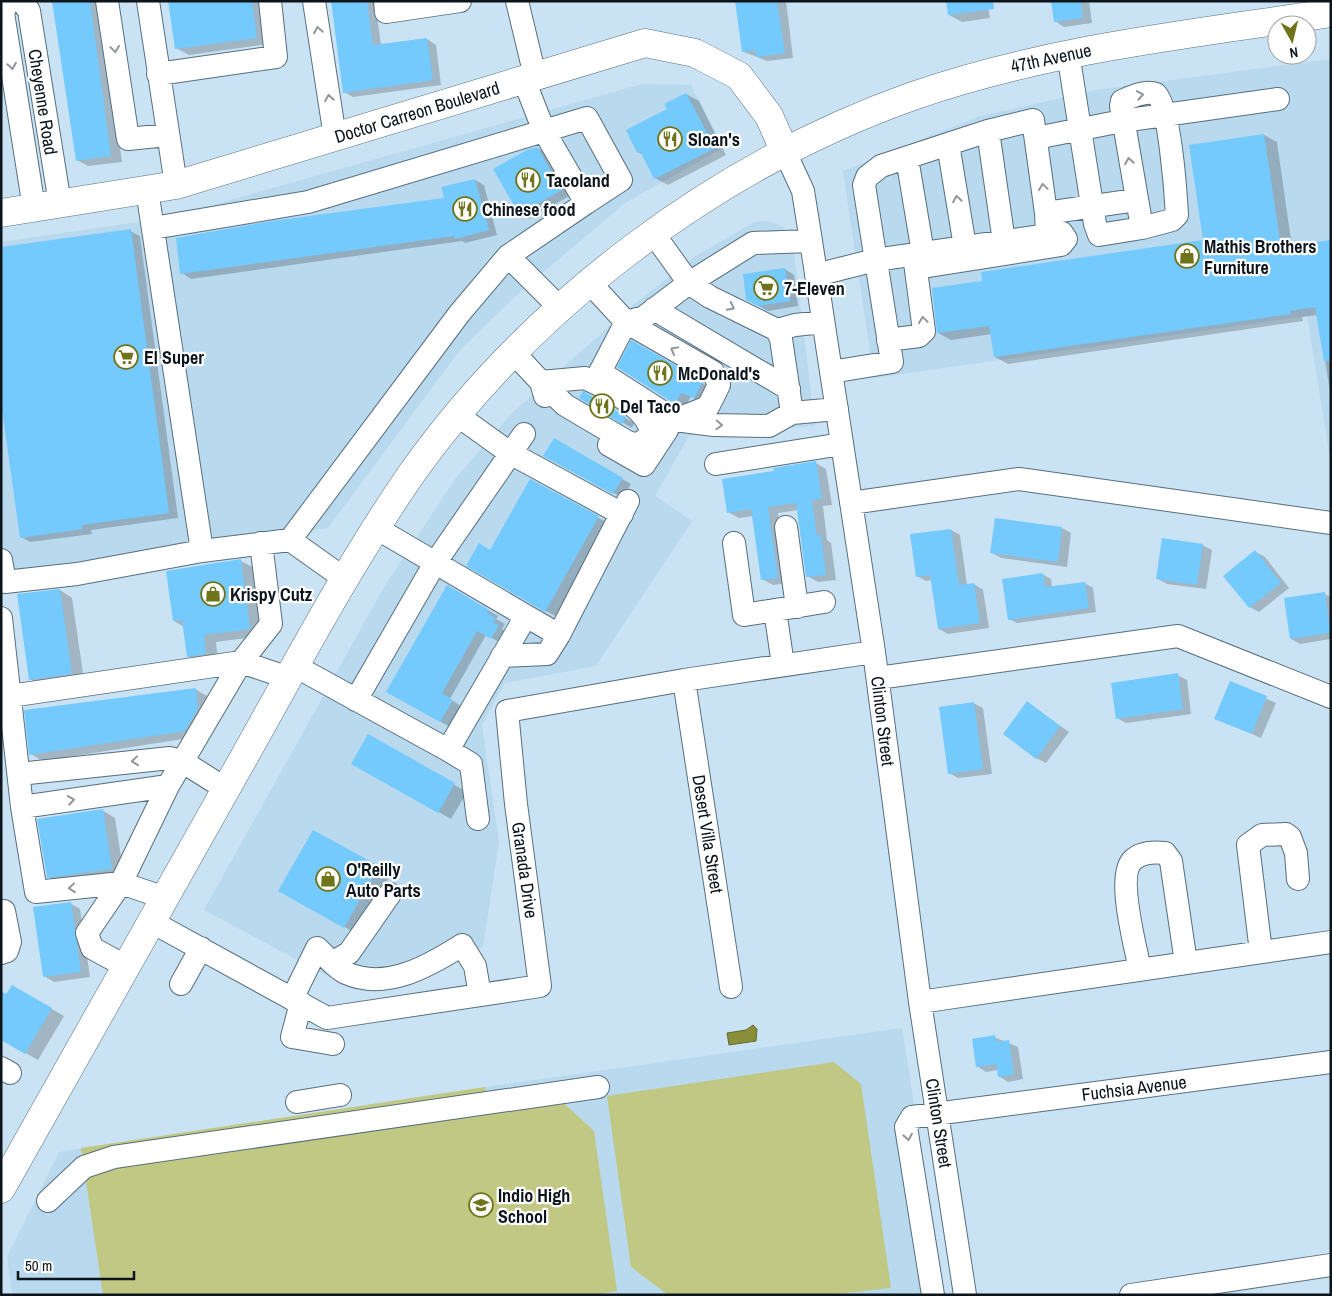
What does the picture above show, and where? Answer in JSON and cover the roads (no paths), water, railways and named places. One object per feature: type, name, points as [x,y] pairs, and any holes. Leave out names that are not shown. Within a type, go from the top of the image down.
[{"type":"main road","name":"47th Avenue","points":[[1,1189],[292,672],[376,528],[415,470],[457,415],[514,353],[590,283],[653,233],[702,199],[785,152],[851,121],[916,95],[1002,68],[1068,53],[1331,13]]},
{"type":"main road","name":"Doctor Carreon Boulevard","points":[[1,213],[176,185],[645,43],[696,53],[739,76],[769,116],[785,152]]},
{"type":"street","name":"Cheyenne Road","points":[[8,1],[3,13],[47,206]]},
{"type":"street","name":"Cheyenne Road","points":[[22,1],[28,11],[47,206]]},
{"type":"street","points":[[108,1],[128,140],[167,135]]},
{"type":"street","points":[[148,1],[176,185]]},
{"type":"street","points":[[158,74],[276,57],[270,1]]},
{"type":"street","points":[[314,1],[335,137]]},
{"type":"street","points":[[385,1],[386,12],[460,1]]},
{"type":"street","points":[[516,1],[529,78],[544,130],[586,203]]},
{"type":"street","points":[[1068,53],[1098,235]]},
{"type":"street","points":[[831,372],[892,362],[864,185],[867,177],[881,166],[988,131],[1080,128],[1278,99]]},
{"type":"street","points":[[918,259],[965,247],[1056,237],[1098,235],[1142,228],[1172,220],[1177,214],[1166,115]]},
{"type":"street","points":[[153,228],[308,202],[586,118],[621,180],[508,256],[460,314],[290,540]]},
{"type":"street","points":[[1122,121],[1142,228]]},
{"type":"street","points":[[816,276],[875,260],[918,259],[1061,245],[1046,213],[1034,130]]},
{"type":"street","points":[[988,131],[1004,242]]},
{"type":"street","points":[[948,144],[965,247]]},
{"type":"street","name":"Clinton Street","points":[[785,152],[803,191],[811,241],[878,678],[920,1002],[965,1295]]},
{"type":"street","points":[[888,340],[919,336],[924,331],[907,158]]},
{"type":"street","points":[[147,190],[202,551]]},
{"type":"street","points":[[1046,213],[1136,200]]},
{"type":"street","points":[[653,233],[689,283],[710,296],[777,330],[782,340],[792,413]]},
{"type":"street","points":[[811,241],[753,243],[689,283],[644,317],[626,322],[600,372],[672,424],[769,426],[792,413],[837,409]]},
{"type":"street","points":[[508,256],[561,309]]},
{"type":"street","points":[[514,353],[541,382],[548,409],[644,465],[672,424],[708,407],[719,385],[713,372],[626,322],[590,283]]},
{"type":"street","points":[[654,309],[789,389]]},
{"type":"street","points":[[777,330],[795,325],[823,322]]},
{"type":"street","points":[[457,415],[510,453],[625,507],[548,654],[502,656]]},
{"type":"street","points":[[356,700],[435,563],[524,434]]},
{"type":"street","points":[[716,464],[842,444]]},
{"type":"street","points":[[851,503],[1019,479],[1331,522]]},
{"type":"street","points":[[786,527],[797,607]]},
{"type":"street","points":[[376,528],[559,635]]},
{"type":"street","points":[[1,560],[3,586],[202,551],[290,540],[345,579]]},
{"type":"street","points":[[127,967],[92,948],[87,933],[121,883],[168,786],[241,662],[271,624],[260,543]]},
{"type":"street","points":[[734,543],[744,614],[824,602]]},
{"type":"street","points":[[775,610],[783,665]]},
{"type":"street","points":[[448,750],[526,616]]},
{"type":"street","points":[[1,618],[22,807],[36,892],[121,883],[165,898]]},
{"type":"street","points":[[878,678],[1178,636],[1331,697]]},
{"type":"street","name":"Granada Drive","points":[[152,922],[327,1018],[540,986],[507,712],[684,680],[874,652]]},
{"type":"street","points":[[10,696],[241,662],[292,672],[356,700],[471,764],[478,819]]},
{"type":"street","name":"Desert Villa Street","points":[[684,680],[731,987]]},
{"type":"street","points":[[19,774],[170,758],[183,762],[226,789]]},
{"type":"street","points":[[22,807],[168,786]]},
{"type":"street","points":[[1262,952],[1248,846],[1250,843],[1262,836],[1286,834],[1290,838],[1296,854],[1298,879]]},
{"type":"street","points":[[1140,970],[1126,898],[1127,870],[1133,859],[1150,852],[1164,853],[1171,861],[1186,963]]},
{"type":"street","points":[[333,962],[349,953],[390,894]]},
{"type":"street","points":[[1,954],[7,951],[10,942],[4,911]]},
{"type":"street","points":[[920,1002],[1331,942]]},
{"type":"street","points":[[333,1044],[292,1037],[296,1001],[317,948],[345,973],[372,980],[409,974],[436,962],[462,945],[475,966],[480,995]]},
{"type":"street","points":[[181,984],[201,948]]},
{"type":"street","name":"Fuchsia Avenue","points":[[933,1295],[906,1127],[912,1117],[1331,1062]]},
{"type":"street","points":[[48,1201],[84,1167],[114,1157],[598,1087]]},
{"type":"street","points":[[297,1102],[340,1095]]},
{"type":"street","points":[[1131,1295],[1331,1265]]},
{"type":"place","name":"Sloan's","points":[[670,139]]},
{"type":"place","name":"Tacoland","points":[[528,180]]},
{"type":"place","name":"Chinese food","points":[[465,209]]},
{"type":"place","name":"Mathis Brothers Furniture","points":[[1187,256]]},
{"type":"place","name":"7-Eleven","points":[[766,288]]},
{"type":"place","name":"El Super","points":[[126,357]]},
{"type":"place","name":"McDonald's","points":[[660,373]]},
{"type":"place","name":"Del Taco","points":[[602,406]]},
{"type":"place","name":"Krispy Cutz","points":[[213,594]]},
{"type":"place","name":"O'Reilly Auto Parts","points":[[328,879]]},
{"type":"place","name":"Indio High School","points":[[481,1205]]}]
